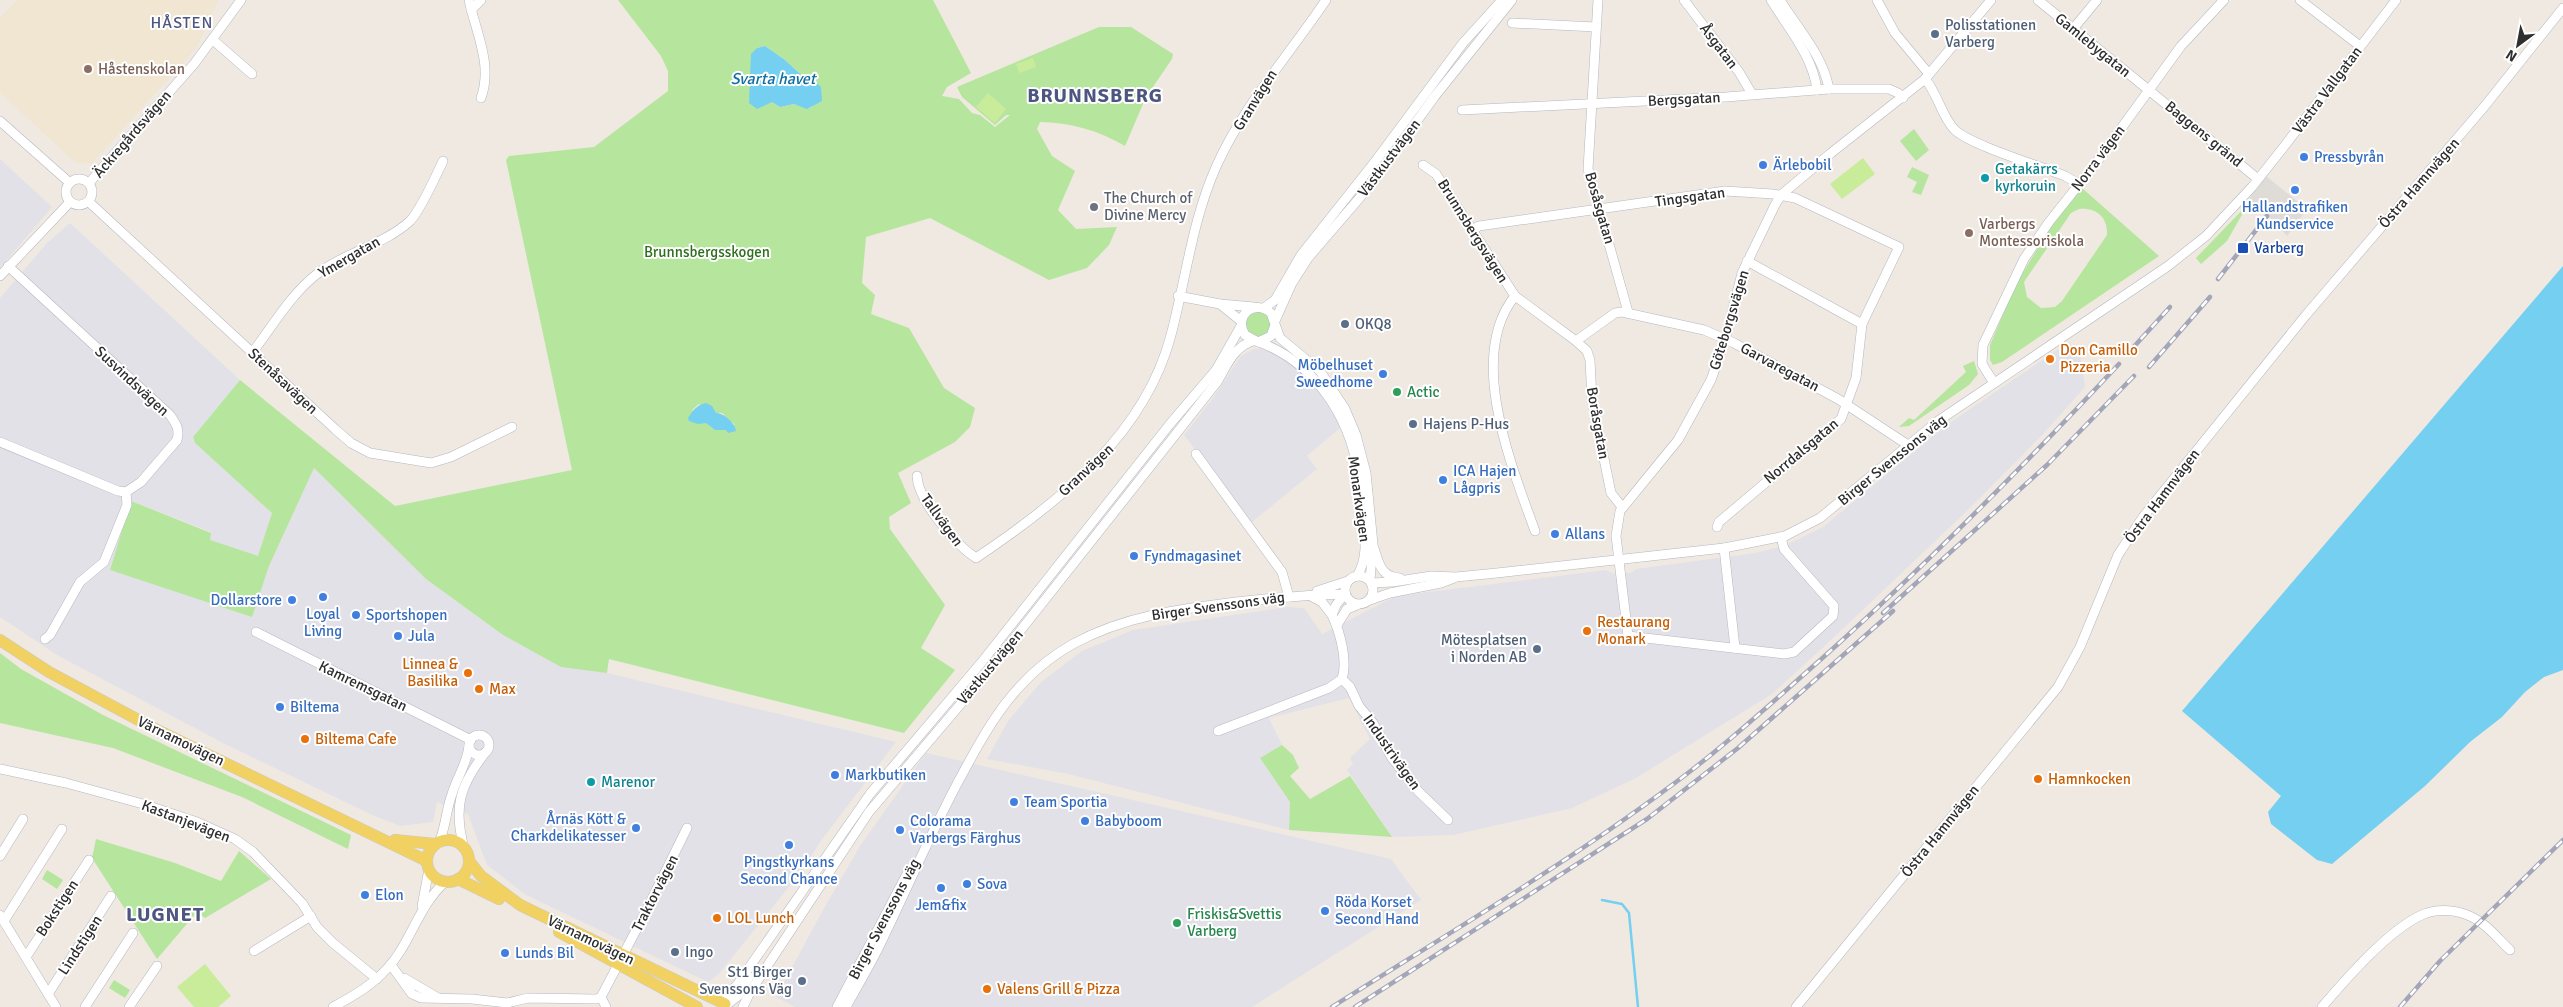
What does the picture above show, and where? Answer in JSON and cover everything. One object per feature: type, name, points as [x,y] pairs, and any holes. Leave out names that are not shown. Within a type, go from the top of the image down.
[{"type":"main road","name":"Värnamovägen","points":[[0,640],[49,672],[120,710],[368,832],[428,865]]},
{"type":"main road","name":"Värnamovägen","points":[[368,832],[404,842],[437,843]]},
{"type":"main road","points":[[452,841],[464,848],[468,861],[465,873],[458,879],[445,882],[435,878],[428,865],[430,850],[437,843],[452,841]]},
{"type":"main road","name":"Värnamovägen","points":[[468,861],[481,876],[509,898],[620,960],[690,1007]]},
{"type":"main road","name":"Värnamovägen","points":[[458,879],[488,892],[620,960],[721,1003]]},
{"type":"main road","name":"Värnamovägen","points":[[652,982],[697,1007]]},
{"type":"street","name":"Äckregårdsvägen","points":[[89,183],[214,40],[241,0]]},
{"type":"street","points":[[469,0],[486,66],[485,86],[481,98]]},
{"type":"street","points":[[471,10],[481,0]]},
{"type":"street","name":"Granvägen","points":[[976,558],[1032,518],[1112,447],[1141,405],[1164,357],[1196,224],[1216,167],[1266,82],[1326,0]]},
{"type":"street","name":"Västkustvägen","points":[[1259,307],[1277,297],[1301,254],[1377,159],[1458,50],[1502,0]]},
{"type":"street","name":"Västkustvägen","points":[[1275,323],[1292,283],[1308,258],[1369,187],[1435,96],[1512,0]]},
{"type":"street","points":[[1591,103],[1598,0]]},
{"type":"street","name":"Åsgatan","points":[[1684,0],[1739,72],[1752,94]]},
{"type":"street","points":[[1771,0],[1806,54],[1817,90]]},
{"type":"street","points":[[1780,0],[1812,46],[1823,69],[1829,89]]},
{"type":"street","points":[[1878,0],[1895,33],[1927,76],[1949,122],[1957,133],[2065,176],[2079,184]]},
{"type":"street","name":"Göteborgsvägen","points":[[1735,648],[1628,636],[1618,560],[1617,526],[1622,507],[1678,440],[1711,380],[1725,340],[1735,295],[1747,260],[1781,195],[1831,153],[1903,98],[1927,76],[1990,0]]},
{"type":"street","name":"Gamlebygatan","points":[[2038,0],[2149,90]]},
{"type":"street","points":[[2073,29],[2097,0]]},
{"type":"street","name":"Norra vägen","points":[[1994,383],[1982,364],[1981,358],[1987,335],[2034,242],[2198,26],[2224,0]]},
{"type":"street","points":[[2300,0],[2360,46]]},
{"type":"street","name":"Västra Vallgatan","points":[[2258,179],[2396,0]]},
{"type":"street","name":"Östra Hamnvägen","points":[[1796,1007],[2058,687],[2080,647],[2118,555],[2143,517],[2306,315],[2471,122],[2563,8]]},
{"type":"street","points":[[1512,23],[1596,27]]},
{"type":"street","points":[[214,40],[252,74]]},
{"type":"street","name":"Bergsgatan","points":[[1462,110],[1829,89],[1889,89],[1898,92],[1903,98]]},
{"type":"street","name":"Baggens gränd","points":[[2149,90],[2258,179]]},
{"type":"street","name":"Bosåsgatan","points":[[1591,103],[1588,169],[1628,312]]},
{"type":"street","points":[[0,121],[70,183],[66,191],[70,202],[78,206],[89,202]]},
{"type":"street","name":"Ymergatan","points":[[252,353],[298,294],[317,274],[349,254],[396,231],[411,220],[443,161]]},
{"type":"street","name":"Brunnsbergsvägen","points":[[1424,165],[1436,174],[1515,296],[1507,306],[1494,344],[1492,370],[1506,446],[1535,531]]},
{"type":"street","name":"Äckregårdsvägen","points":[[70,183],[79,179],[89,183],[93,192],[89,202]]},
{"type":"street","name":"Birger Svenssons väg","points":[[1307,594],[1348,581],[1357,576],[1370,582],[1384,583],[1431,576],[1456,577],[1724,548],[1781,537],[1825,514],[1938,421],[2168,266],[2206,236],[2258,179]]},
{"type":"street","name":"Tingsgatan","points":[[1472,230],[1478,226],[1725,191],[1781,195],[1795,198],[1899,247]]},
{"type":"street","points":[[0,276],[70,202]]},
{"type":"street","name":"Stenåsavägen","points":[[89,202],[351,443],[370,453],[404,460],[440,462],[512,427]]},
{"type":"street","name":"Norrdalsgatan","points":[[1717,528],[1718,522],[1841,420],[1848,405],[1858,367],[1862,324],[1899,247]]},
{"type":"street","points":[[1747,260],[1862,324]]},
{"type":"street","name":"Susvindsvägen","points":[[8,266],[170,415],[178,426],[177,440],[141,482],[126,492]]},
{"type":"street","points":[[1178,296],[1220,304],[1259,307],[1271,313],[1275,323],[1269,338],[1256,341],[1245,335],[1241,324],[1220,304]]},
{"type":"street","points":[[1515,296],[1576,340],[1615,313],[1628,312]]},
{"type":"street","points":[[1241,324],[1246,311],[1259,307]]},
{"type":"street","name":"Garvaregatan","points":[[1628,312],[1704,330],[1782,368],[1848,405],[1908,445]]},
{"type":"street","name":"Monarkvägen","points":[[1275,323],[1280,338],[1320,371],[1352,423],[1366,473],[1373,544],[1370,582]]},
{"type":"street","name":"Västkustvägen","points":[[768,941],[738,996],[721,1003],[720,998],[731,992],[870,794],[973,674],[1170,424],[1216,370],[1241,324]]},
{"type":"street","name":"Boråsgatan","points":[[1576,340],[1587,351],[1590,360],[1592,400],[1612,494],[1622,507]]},
{"type":"street","name":"Västkustvägen","points":[[742,1007],[869,812],[1019,632],[1217,382],[1240,346],[1256,341]]},
{"type":"street","name":"Monarkvägen","points":[[1256,341],[1285,353],[1313,377],[1337,412],[1349,438],[1358,471],[1366,545],[1365,558],[1357,576]]},
{"type":"street","points":[[0,442],[118,491],[126,492],[125,511],[104,562],[80,582],[50,635],[44,639]]},
{"type":"street","points":[[1196,454],[1282,572],[1289,596]]},
{"type":"street","name":"Tallvägen","points":[[917,476],[917,483],[927,502],[962,549],[976,558]]},
{"type":"street","points":[[1724,548],[1735,648],[1790,654],[1833,616],[1835,611],[1834,606],[1784,549],[1781,537]]},
{"type":"street","name":"Monarkvägen","points":[[1373,544],[1383,572],[1394,578],[1410,579]]},
{"type":"street","name":"Birger Svenssons väg","points":[[1357,605],[1401,590],[1441,584],[1456,577]]},
{"type":"street","points":[[1332,615],[1336,605],[1345,594],[1348,581]]},
{"type":"street","points":[[1370,582],[1373,592],[1370,600]]},
{"type":"street","points":[[1218,730],[1329,688],[1342,679],[1344,664],[1337,625],[1322,602],[1307,594]]},
{"type":"street","name":"Birger Svenssons väg","points":[[837,1007],[904,879],[933,831],[1000,708],[1017,688],[1053,657],[1072,645],[1109,627],[1148,615],[1178,609],[1307,594],[1345,594]]},
{"type":"street","points":[[1345,594],[1348,600],[1357,605]]},
{"type":"street","points":[[1337,625],[1347,609],[1357,605]]},
{"type":"street","name":"Kamremsgatan","points":[[256,632],[470,743]]},
{"type":"street","name":"Industrivägen","points":[[1342,679],[1350,687],[1359,706],[1373,723],[1392,758],[1418,791],[1448,820]]},
{"type":"street","points":[[437,843],[447,819],[452,793],[467,760],[470,743],[479,735],[486,737],[489,743],[485,753],[471,772],[460,797],[458,826],[464,848]]},
{"type":"street","points":[[470,743],[476,754],[485,753]]},
{"type":"street","name":"Kastanjevägen","points":[[0,769],[66,782],[142,804],[197,822],[235,839],[252,852],[302,903],[333,944],[377,979]]},
{"type":"street","points":[[0,856],[23,819]]},
{"type":"street","name":"Traktorvägen","points":[[601,996],[687,828]]},
{"type":"street","points":[[56,1007],[2,918],[62,829]]},
{"type":"street","name":"Birger Svenssons väg","points":[[846,1007],[885,936],[933,831]]},
{"type":"street","name":"Bokstigen","points":[[26,957],[89,860]]},
{"type":"street","points":[[418,917],[427,888],[428,865]]},
{"type":"street","points":[[333,1007],[361,992],[391,964],[433,894],[445,882]]},
{"type":"street","name":"Lindstigen","points":[[48,994],[111,896]]},
{"type":"street","points":[[2322,1007],[2391,936],[2405,924],[2424,914],[2452,911],[2473,917],[2510,950]]},
{"type":"street","points":[[254,951],[311,916]]},
{"type":"street","points":[[85,1007],[133,933]]},
{"type":"street","points":[[391,964],[401,976],[438,998],[507,1003],[528,998],[591,1000],[601,996],[606,1007]]},
{"type":"street","points":[[129,1007],[157,966]]},
{"type":"street","points":[[721,1003],[742,1007]]},
{"type":"shaded area","name":"Håstenskolan","points":[[17,0],[218,0],[197,47],[91,164],[75,162],[0,92],[0,18]]},
{"type":"shaded area","points":[[0,159],[52,207],[0,268]]},
{"type":"shaded area","points":[[2266,176],[2307,209],[2287,236],[2272,219],[2246,203]]},
{"type":"shaded area","points":[[70,223],[240,380],[193,437],[195,443],[272,513],[258,557],[209,540],[211,532],[131,501],[110,570],[252,616],[269,566],[314,468],[426,579],[503,635],[561,666],[607,673],[896,742],[820,842],[804,868],[718,975],[708,982],[526,895],[487,865],[468,814],[437,802],[433,822],[400,826],[370,814],[223,743],[57,655],[0,617],[0,298],[47,243]]},
{"type":"shaded area","points":[[2069,342],[2080,354],[2085,387],[2044,433],[1969,509],[1830,641],[1772,694],[1636,778],[1572,808],[1453,835],[1392,837],[1347,770],[1353,764],[1350,758],[1370,739],[1349,698],[1269,718],[1282,745],[1260,758],[1290,802],[1289,830],[1068,774],[987,759],[1008,721],[1041,682],[1082,651],[1133,630],[1287,607],[1304,608],[1322,634],[1396,596],[1606,570],[1614,574],[1631,573],[1636,569],[1755,553],[1784,546],[1823,527],[1945,426]]},
{"type":"shaded area","points":[[1261,348],[1278,353],[1294,363],[1328,400],[1340,428],[1307,456],[1317,469],[1252,522],[1184,435],[1213,398],[1241,356],[1254,349]]},
{"type":"shaded area","points":[[926,753],[1391,859],[1421,900],[1252,1007],[795,1007],[776,997],[860,846]]},
{"type":"green space","name":"Brunnsbergsskogen","points":[[618,0],[933,0],[971,73],[947,87],[942,96],[959,99],[972,113],[980,115],[995,127],[1010,115],[1006,115],[995,125],[962,97],[957,87],[1099,27],[1131,27],[1173,54],[1172,59],[1146,97],[1125,146],[1095,132],[1073,126],[1040,122],[1037,129],[1052,156],[1075,171],[1058,210],[1076,229],[1117,227],[1109,245],[1087,268],[1049,280],[930,218],[866,237],[862,283],[875,295],[871,314],[909,328],[944,388],[975,408],[970,427],[955,442],[898,473],[911,503],[889,517],[890,529],[945,605],[921,648],[955,670],[904,733],[609,659],[607,673],[561,667],[503,635],[426,579],[314,468],[269,566],[252,617],[110,570],[131,501],[211,533],[210,540],[258,556],[272,513],[195,443],[193,437],[240,380],[395,506],[572,470],[506,160],[509,156],[594,147],[668,91],[668,71],[661,56]],"holes":[[[765,46],[785,60],[810,83],[818,84],[816,103],[810,108],[794,104],[780,107],[772,102],[749,103],[757,48]],[[699,404],[716,413],[722,413],[735,425],[715,430],[692,410]]]},
{"type":"green space","points":[[1033,58],[1036,67],[1019,73],[1016,64]]},
{"type":"green space","points":[[988,93],[1006,109],[995,123],[976,107]]},
{"type":"green space","points":[[1914,129],[1929,150],[1916,161],[1900,141]]},
{"type":"green space","points":[[1863,158],[1875,174],[1842,199],[1830,184]]},
{"type":"green space","points":[[1912,167],[1929,175],[1921,195],[1912,192],[1917,182],[1907,177]]},
{"type":"green space","points":[[2082,188],[2159,256],[2002,362],[1993,365],[1990,360],[1990,345],[2016,284],[2050,228]],"holes":[[[2079,209],[2100,214],[2105,223],[2107,235],[2062,301],[2055,307],[2041,308],[2027,297],[2024,282],[2071,213]]]},
{"type":"green space","points":[[2248,204],[2227,241],[2201,264],[2196,258]]},
{"type":"green space","points":[[1258,311],[1267,315],[1271,324],[1267,333],[1258,337],[1249,333],[1245,324],[1249,315]]},
{"type":"green space","points":[[1974,361],[1978,374],[1969,385],[1909,426],[1899,427],[1909,418],[1914,420],[1966,372],[1963,366]]},
{"type":"green space","points":[[0,653],[21,669],[103,715],[351,835],[348,849],[242,797],[113,748],[0,723]]},
{"type":"green space","points":[[1282,745],[1293,755],[1299,768],[1290,776],[1310,799],[1350,776],[1392,837],[1289,830],[1290,802],[1260,758]]},
{"type":"green space","points":[[96,839],[175,863],[221,881],[239,851],[271,879],[205,918],[197,912],[157,959],[92,858]]},
{"type":"green space","points":[[47,870],[63,880],[57,889],[42,879]]},
{"type":"green space","points":[[205,964],[231,996],[218,1007],[194,1007],[177,987]]},
{"type":"green space","points":[[114,980],[130,990],[125,998],[109,988]]},
{"type":"water","name":"Svarta havet","points":[[765,46],[785,60],[810,83],[818,84],[821,87],[822,101],[807,109],[794,104],[780,107],[772,102],[757,109],[749,103],[751,54],[757,48]]},
{"type":"water","points":[[2563,266],[2563,670],[2544,677],[2525,692],[2502,717],[2470,742],[2425,786],[2332,864],[2317,860],[2271,824],[2268,812],[2281,796],[2182,711]]},
{"type":"water","points":[[706,403],[712,406],[716,413],[729,419],[736,431],[728,433],[726,430],[715,430],[706,423],[698,424],[689,421],[688,418],[694,410]]},
{"type":"waterway","points":[[1602,900],[1622,904],[1629,913],[1638,1007]]},
{"type":"railway","points":[[2218,279],[2267,216]]},
{"type":"railway","points":[[2149,367],[2210,297]]},
{"type":"railway","points":[[2130,351],[2170,307]]},
{"type":"railway","points":[[1332,1007],[1602,835],[1717,750],[1843,640],[1924,564],[2119,364]]},
{"type":"railway","points":[[1883,613],[2047,465],[2134,376]]},
{"type":"railway","points":[[1355,1007],[1647,819],[1738,748],[1893,611]]},
{"type":"railway","points":[[2400,1007],[2440,961],[2563,840]]},
{"type":"place","name":"Polisstationen Varberg","points":[[1935,34]]},
{"type":"place","name":"Håstenskolan","points":[[88,69]]},
{"type":"place","name":"Pressbyrån","points":[[2304,157]]},
{"type":"place","name":"Ärlebobil","points":[[1763,165]]},
{"type":"place","name":"Getakärrs kyrkoruin","points":[[1985,178]]},
{"type":"place","name":"Hallandstrafiken Kundservice","points":[[2295,190]]},
{"type":"place","name":"The Church of Divine Mercy","points":[[1094,207]]},
{"type":"place","name":"Varbergs Montessoriskola","points":[[1969,233]]},
{"type":"place","name":"Varberg","points":[[2243,248]]},
{"type":"place","name":"OKQ8","points":[[1345,324]]},
{"type":"place","name":"Don Camillo Pizzeria","points":[[2050,359]]},
{"type":"place","name":"Möbelhuset Sweedhome","points":[[1383,374]]},
{"type":"place","name":"Actic","points":[[1397,392]]},
{"type":"place","name":"Hajens P-Hus","points":[[1413,424]]},
{"type":"place","name":"ICA Hajen Lågpris","points":[[1443,480]]},
{"type":"place","name":"Allans","points":[[1555,534]]},
{"type":"place","name":"Fyndmagasinet","points":[[1134,556]]},
{"type":"place","name":"Loyal Living","points":[[323,597]]},
{"type":"place","name":"Dollarstore","points":[[292,600]]},
{"type":"place","name":"Sportshopen","points":[[356,615]]},
{"type":"place","name":"Restaurang Monark","points":[[1587,631]]},
{"type":"place","name":"Jula","points":[[398,636]]},
{"type":"place","name":"Mötesplatsen i Norden AB","points":[[1537,649]]},
{"type":"place","name":"Linnea & Basilika","points":[[468,673]]},
{"type":"place","name":"Max","points":[[479,689]]},
{"type":"place","name":"Biltema","points":[[280,707]]},
{"type":"place","name":"Biltema Cafe","points":[[305,739]]},
{"type":"place","name":"Markbutiken","points":[[835,775]]},
{"type":"place","name":"Hamnkocken","points":[[2038,779]]},
{"type":"place","name":"Marenor","points":[[591,782]]},
{"type":"place","name":"Team Sportia","points":[[1014,802]]},
{"type":"place","name":"Babyboom","points":[[1085,821]]},
{"type":"place","name":"Årnäs Kött & Charkdelikatesser","points":[[636,828]]},
{"type":"place","name":"Colorama Varbergs Färghus","points":[[900,830]]},
{"type":"place","name":"Pingstkyrkans Second Chance","points":[[789,845]]},
{"type":"place","name":"Sova","points":[[967,884]]},
{"type":"place","name":"Jem&fix","points":[[941,888]]},
{"type":"place","name":"Elon","points":[[365,895]]},
{"type":"place","name":"Röda Korset Second Hand","points":[[1325,911]]},
{"type":"place","name":"LOL Lunch","points":[[717,918]]},
{"type":"place","name":"Friskis&Svettis Varberg","points":[[1177,923]]},
{"type":"place","name":"Ingo","points":[[675,952]]},
{"type":"place","name":"Lunds Bil","points":[[505,953]]},
{"type":"place","name":"St1 Birger Svenssons Väg","points":[[802,981]]},
{"type":"place","name":"Valens Grill & Pizza","points":[[987,989]]},
{"type":"district","name":"HÅSTEN","points":[[182,23]]},
{"type":"district","name":"BRUNNSBERG","points":[[1095,95]]},
{"type":"district","name":"LUGNET","points":[[165,914]]}]
